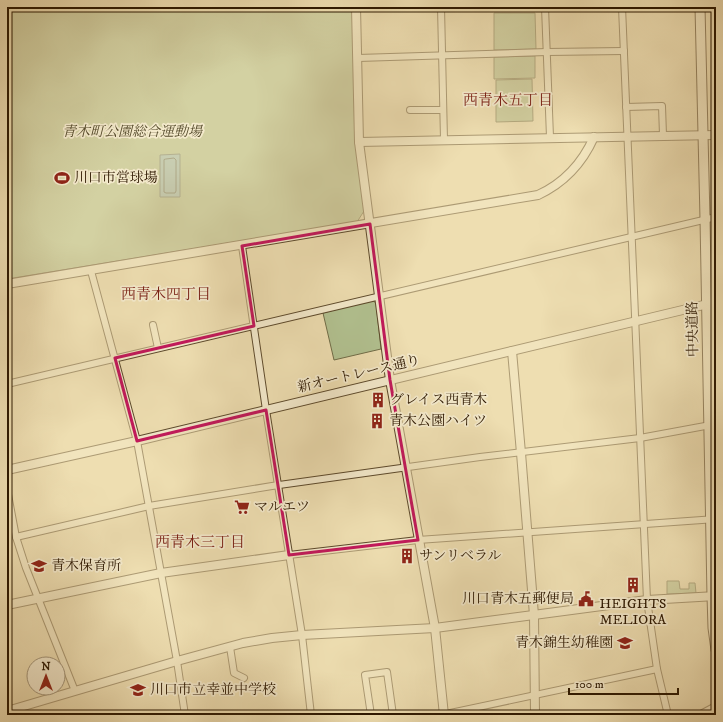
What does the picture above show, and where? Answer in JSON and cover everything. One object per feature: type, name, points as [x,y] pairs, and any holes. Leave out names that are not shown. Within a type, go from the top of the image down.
[{"type":"main road","name":"中央道路","points":[[700,7],[706,304],[713,425],[713,628],[716,650]]},
{"type":"street","points":[[356,7],[359,142],[390,380],[435,628],[443,715],[657,669]]},
{"type":"street","points":[[441,7],[444,140]]},
{"type":"street","points":[[545,7],[550,137]]},
{"type":"street","points":[[622,7],[631,238],[636,320],[646,600],[657,669],[668,715]]},
{"type":"street","points":[[358,58],[624,51]]},
{"type":"street","points":[[626,107],[662,106],[664,136]]},
{"type":"street","points":[[410,110],[443,110]]},
{"type":"street","points":[[359,142],[550,137],[716,135]]},
{"type":"street","points":[[7,284],[242,246],[538,195],[561,182],[574,171],[594,137]]},
{"type":"street","points":[[7,384],[716,217]]},
{"type":"street","points":[[242,246],[266,410],[302,635],[311,715]]},
{"type":"street","points":[[91,271],[137,441],[185,715]]},
{"type":"street","name":"新オートレース通り","points":[[7,470],[137,441],[716,302]]},
{"type":"street","points":[[153,325],[158,348]]},
{"type":"street","points":[[512,351],[534,615],[535,715]]},
{"type":"street","points":[[16,537],[149,506],[278,485],[640,438],[713,425]]},
{"type":"street","points":[[7,489],[16,537],[26,568],[75,691]]},
{"type":"street","points":[[7,605],[161,573],[289,555],[418,540],[713,519]]},
{"type":"street","points":[[7,711],[230,647],[272,638],[435,628],[646,600],[714,596]]},
{"type":"street","points":[[230,647],[234,673],[244,678]]},
{"type":"street","points":[[371,715],[365,675],[387,672],[393,715]]},
{"type":"street","points":[[701,715],[716,707]]},
{"type":"highlighted area","points":[[370,224],[390,380],[418,540],[289,555],[266,410],[137,441],[115,358],[254,326],[242,246]]},
{"type":"green space","name":"青木町公園総合運動場","points":[[7,7],[353,7],[364,211],[357,222],[7,279]]},
{"type":"green space","points":[[494,13],[535,13],[536,49],[494,50]]},
{"type":"green space","points":[[535,56],[535,78],[494,79],[494,57]]},
{"type":"green space","points":[[532,79],[533,121],[496,122],[496,80]]},
{"type":"green space","points":[[372,300],[376,303],[381,349],[334,360],[323,313]]},
{"type":"green space","points":[[667,581],[679,581],[680,589],[689,589],[689,583],[695,583],[696,593],[667,594]]},
{"type":"water","points":[[180,154],[180,197],[160,197],[160,155]]},
{"type":"place","name":"川口市営球場","points":[[62,178]]},
{"type":"place","name":"グレイス西青木","points":[[378,400]]},
{"type":"place","name":"青木公園ハイツ","points":[[377,421]]},
{"type":"place","name":"マルエツ","points":[[242,507]]},
{"type":"place","name":"サンリベラル","points":[[407,556]]},
{"type":"place","name":"青木保育所","points":[[39,566]]},
{"type":"place","name":"HEIGHTS MELIORA","points":[[633,585]]},
{"type":"place","name":"川口青木五郵便局","points":[[586,599]]},
{"type":"place","name":"青木錦生幼稚園","points":[[625,643]]},
{"type":"place","name":"川口市立幸並中学校","points":[[138,690]]},
{"type":"district","name":"西青木五丁目","points":[[508,100]]},
{"type":"district","name":"西青木四丁目","points":[[166,294]]},
{"type":"district","name":"西青木三丁目","points":[[200,542]]}]
